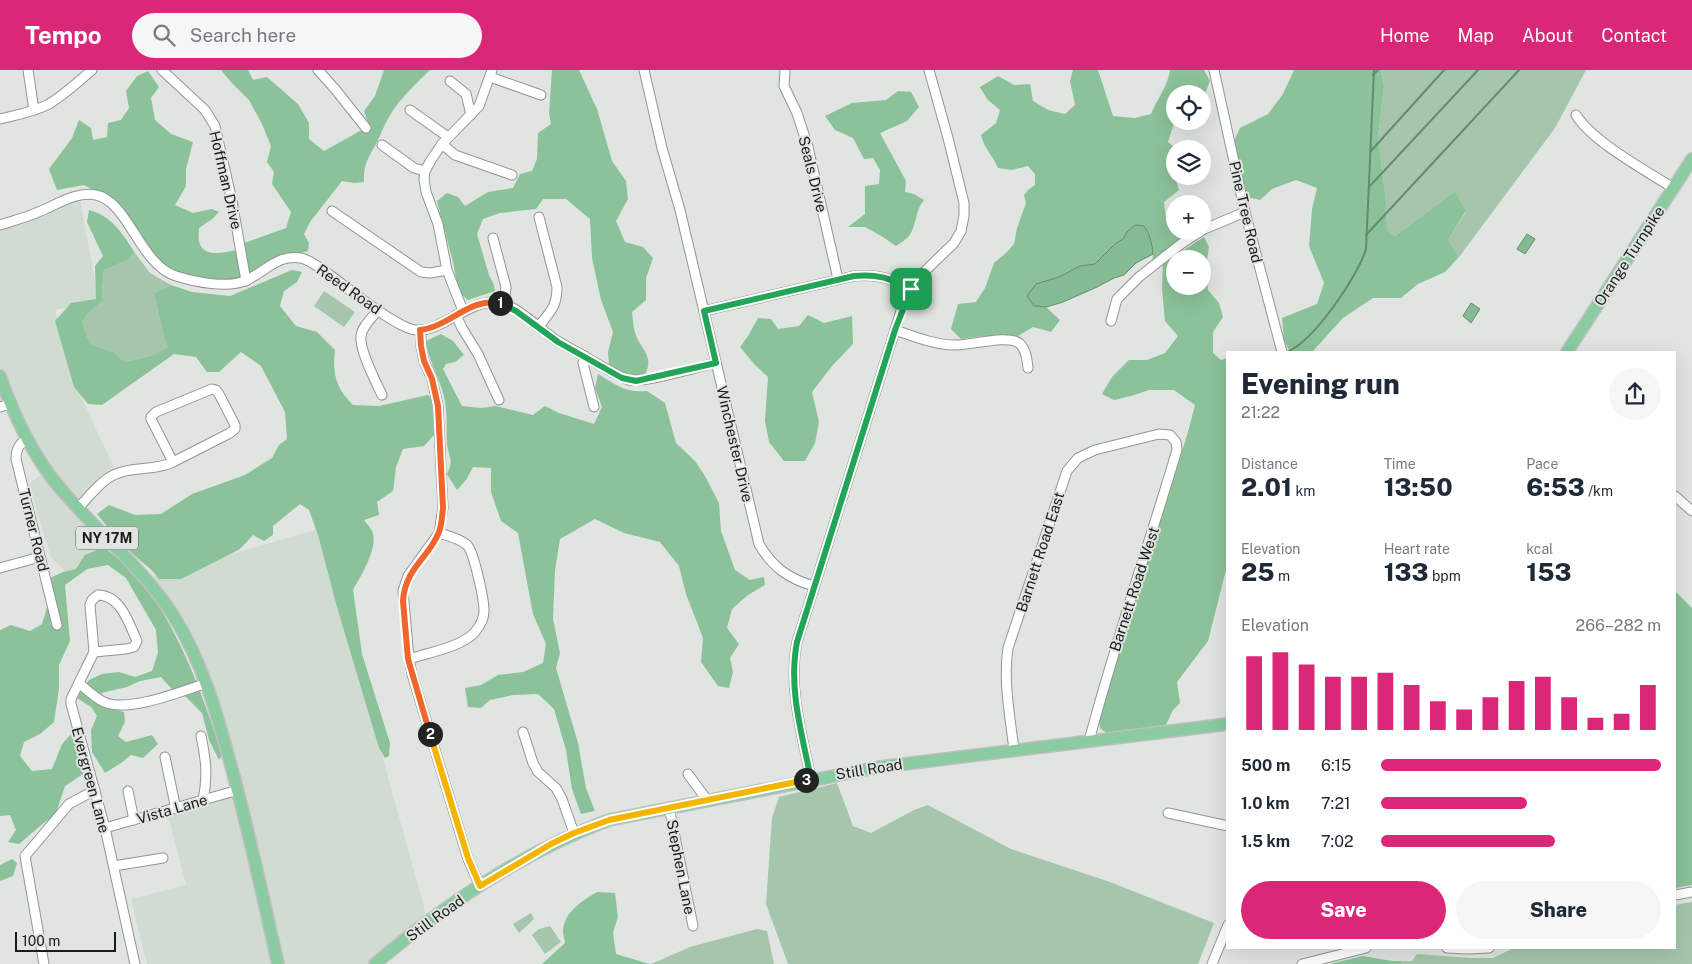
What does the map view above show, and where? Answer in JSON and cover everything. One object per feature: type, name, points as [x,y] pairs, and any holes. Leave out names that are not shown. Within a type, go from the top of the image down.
[{"type":"main road","name":"Orange Turnpike","points":[[1568,351],[1692,159]]},
{"type":"main road","name":"NY 17M","points":[[0,376],[5,406],[43,466],[78,508],[157,593],[173,615],[194,653],[207,683],[238,790],[278,964]]},
{"type":"main road","name":"Still Road","points":[[375,964],[428,921],[480,886],[551,844],[609,820],[880,767],[1226,724]]},
{"type":"street","points":[[28,70],[34,110]]},
{"type":"street","points":[[0,119],[49,104],[92,70]]},
{"type":"street","name":"Hoffman Drive","points":[[162,70],[205,110],[215,126],[232,201],[246,281]]},
{"type":"street","points":[[318,70],[366,128]]},
{"type":"street","name":"Winchester Drive","points":[[644,70],[759,544],[766,556],[777,568],[790,577],[814,586]]},
{"type":"street","name":"Seals Drive","points":[[785,70],[784,86],[797,113],[808,148],[838,279]]},
{"type":"street","points":[[811,779],[796,704],[793,676],[797,642],[895,330],[911,289],[922,274],[954,243],[961,231],[964,216],[964,203],[940,102],[930,70]]},
{"type":"street","name":"Pine Tree Road","points":[[1214,70],[1245,212],[1282,351]]},
{"type":"street","points":[[499,400],[478,354],[462,328],[460,313],[447,270],[438,224],[426,192],[425,171],[445,141],[479,106],[491,73],[541,95]]},
{"type":"street","points":[[450,81],[466,94],[471,115]]},
{"type":"street","points":[[410,110],[445,141],[455,155],[512,175]]},
{"type":"street","points":[[1576,115],[1581,123],[1614,150],[1673,188]]},
{"type":"street","points":[[382,145],[414,168],[425,171]]},
{"type":"street","name":"Reed Road","points":[[0,225],[38,213],[79,195],[95,194],[108,199],[152,258],[162,269],[172,275],[218,284],[235,284],[246,281],[278,260],[291,257],[300,258],[321,269],[408,329],[420,330]]},
{"type":"street","points":[[332,211],[421,272],[430,273],[447,270]]},
{"type":"street","points":[[1211,227],[1245,212]]},
{"type":"street","points":[[538,328],[555,305],[557,299],[557,287],[539,217]]},
{"type":"street","points":[[493,238],[506,287],[504,304]]},
{"type":"street","points":[[1110,321],[1117,299],[1139,276],[1187,240]]},
{"type":"street","points":[[704,311],[854,276],[879,275],[911,289]]},
{"type":"street","points":[[480,886],[468,858],[408,659],[403,591],[408,576],[439,534],[443,508],[438,406],[432,379],[424,361],[420,330],[434,326],[483,302],[498,302],[504,304],[558,342],[622,378],[636,381],[716,363]]},
{"type":"street","points":[[378,310],[364,328],[361,336],[366,358],[382,395]]},
{"type":"street","points":[[895,330],[925,340],[953,346],[1005,340],[1014,341],[1025,350],[1028,368]]},
{"type":"street","points":[[585,356],[583,363],[594,407]]},
{"type":"street","points":[[78,508],[116,473],[162,466],[173,462],[230,433],[235,425],[216,390],[156,412],[151,416],[173,462]]},
{"type":"street","name":"Barnett Road East","points":[[1014,750],[1006,663],[1008,648],[1067,471],[1078,458],[1095,450],[1159,434],[1170,435],[1174,438]]},
{"type":"street","name":"Turner Road","points":[[26,438],[16,451],[16,459],[57,625]]},
{"type":"street","name":"Barnett Road West","points":[[1090,741],[1109,666],[1176,450],[1174,438]]},
{"type":"street","points":[[1676,497],[1692,511]]},
{"type":"street","points":[[408,659],[456,644],[476,631],[482,620],[483,602],[471,550],[457,538],[439,534]]},
{"type":"street","points":[[0,568],[40,557]]},
{"type":"street","points":[[98,595],[106,595],[113,599],[120,607],[137,642],[134,647],[126,649],[94,652],[90,605],[92,600],[98,595]]},
{"type":"street","name":"Evergreen Lane","points":[[94,652],[71,699],[71,704],[105,828],[135,964]]},
{"type":"street","points":[[79,683],[104,702],[124,706],[145,702],[207,683]]},
{"type":"street","points":[[523,732],[533,763],[538,772],[556,788],[574,833]]},
{"type":"street","points":[[200,736],[207,770],[203,800]]},
{"type":"street","points":[[165,757],[176,809]]},
{"type":"street","points":[[688,774],[707,800]]},
{"type":"street","points":[[44,964],[24,859],[26,852],[69,804],[95,790]]},
{"type":"street","name":"Vista Lane","points":[[105,828],[238,790]]},
{"type":"street","points":[[128,791],[134,820]]},
{"type":"street","name":"Stephen Lane","points":[[669,807],[693,926]]},
{"type":"street","points":[[1168,813],[1226,826]]},
{"type":"street","points":[[114,866],[163,858]]},
{"type":"street","points":[[1676,895],[1692,892]]},
{"type":"street","points":[[1212,964],[1226,931]]},
{"type":"street","points":[[1302,964],[1362,949]]},
{"type":"shaded area","points":[[221,70],[248,70],[253,80],[267,77],[298,104],[309,123],[309,139],[324,151],[360,131],[371,131],[364,111],[375,96],[384,70],[430,70],[402,98],[389,117],[367,161],[364,170],[364,182],[342,181],[310,222],[304,234],[309,243],[308,251],[276,257],[251,273],[244,243],[286,228],[291,212],[272,184],[274,172],[267,162],[271,146],[262,124],[249,100]]},
{"type":"shaded area","points":[[552,70],[579,70],[597,109],[612,161],[626,181],[628,199],[616,221],[625,242],[643,247],[653,258],[646,278],[646,300],[632,312],[633,326],[637,339],[648,357],[648,368],[645,374],[626,377],[609,365],[608,352],[613,332],[601,300],[592,258],[590,219],[566,199],[543,199],[536,209],[500,213],[483,219],[477,234],[495,291],[468,300],[458,292],[454,266],[437,201],[447,193],[458,197],[465,206],[488,192],[513,188],[520,174],[532,171],[537,159],[538,133],[551,124],[549,114]]},
{"type":"shaded area","points":[[1073,70],[1098,70],[1113,116],[1135,118],[1151,114],[1165,87],[1170,70],[1204,70],[1210,81],[1208,85],[1166,85],[1166,130],[1172,130],[1169,140],[1166,140],[1166,185],[1178,185],[1179,190],[1173,195],[1166,195],[1164,202],[1166,240],[1184,240],[1170,250],[1166,250],[1166,253],[1152,263],[1153,254],[1127,232],[1123,239],[1115,244],[1095,264],[1080,266],[1059,277],[1036,284],[1034,306],[1046,307],[1060,320],[1051,332],[1033,327],[1016,337],[983,336],[961,339],[951,329],[958,304],[976,302],[985,288],[994,263],[1014,244],[1017,228],[1026,203],[1024,195],[1035,185],[1035,174],[1028,166],[1012,170],[998,168],[986,148],[981,135],[996,123],[1000,110],[987,99],[980,87],[998,76],[1014,85],[1030,84],[1033,101],[1048,110],[1065,114],[1075,105],[1070,81]]},
{"type":"shaded area","points":[[1294,70],[1381,70],[1384,87],[1378,137],[1386,202],[1387,230],[1395,236],[1455,191],[1466,211],[1448,240],[1459,257],[1445,272],[1418,284],[1401,298],[1373,298],[1343,318],[1313,351],[1290,351],[1284,340],[1282,318],[1317,304],[1324,283],[1309,246],[1312,209],[1317,188],[1296,180],[1272,189],[1260,200],[1247,197],[1234,141],[1240,128],[1268,114],[1283,94]]},
{"type":"shaded area","points":[[1381,70],[1586,70],[1555,128],[1459,257],[1448,240],[1466,212],[1455,191],[1395,236],[1387,230],[1386,202],[1378,137],[1384,87]]},
{"type":"shaded area","points":[[148,71],[159,87],[151,98],[155,120],[171,134],[193,142],[186,169],[186,186],[175,205],[193,213],[212,209],[219,212],[199,228],[199,241],[204,250],[209,252],[220,253],[236,250],[241,278],[229,281],[184,275],[161,262],[111,199],[84,185],[57,190],[49,169],[72,138],[79,120],[91,128],[93,140],[107,137],[108,123],[121,120],[129,108],[126,91],[137,76]]},
{"type":"shaded area","points":[[898,91],[911,92],[919,107],[907,121],[880,133],[906,181],[905,192],[914,194],[924,200],[919,208],[909,236],[896,246],[865,227],[848,227],[865,214],[865,186],[879,184],[880,170],[873,158],[864,159],[853,138],[835,130],[825,116],[852,103],[886,100]]},
{"type":"shaded area","points":[[79,195],[99,301],[55,310],[75,383],[116,473],[79,507],[110,541],[71,577],[51,557],[29,484],[46,470],[10,404],[0,407],[0,225]]},
{"type":"shaded area","points":[[89,210],[110,221],[135,253],[125,261],[104,270],[103,301],[90,311],[82,322],[90,344],[113,352],[125,362],[150,356],[168,348],[154,293],[171,285],[192,292],[230,296],[292,270],[302,272],[297,282],[284,291],[280,306],[296,326],[317,332],[335,350],[334,366],[339,387],[353,405],[379,406],[428,395],[432,399],[434,435],[424,446],[403,449],[396,467],[393,491],[377,502],[379,515],[364,520],[372,532],[373,548],[368,563],[353,590],[362,654],[390,743],[389,756],[385,758],[379,748],[337,607],[318,535],[309,510],[300,504],[273,526],[273,535],[264,541],[253,535],[240,549],[181,579],[159,579],[150,568],[124,545],[97,514],[109,505],[135,515],[161,514],[192,494],[245,475],[272,458],[279,445],[287,439],[285,412],[261,366],[241,352],[219,372],[207,372],[196,357],[174,354],[102,405],[88,404],[74,387],[55,321],[71,303],[96,299],[95,266],[103,256],[87,222]]},
{"type":"shaded area","points":[[1135,225],[1144,226],[1146,229],[1153,254],[1136,263],[1124,275],[1063,302],[1046,307],[1034,306],[1027,296],[1036,284],[1059,277],[1080,266],[1095,264],[1115,244],[1123,239],[1127,232]]},
{"type":"shaded area","points":[[1527,234],[1535,239],[1525,254],[1517,249]]},
{"type":"shaded area","points":[[1199,240],[1206,240],[1209,250],[1184,250]]},
{"type":"shaded area","points":[[135,253],[150,273],[171,285],[154,293],[161,325],[169,348],[150,356],[125,362],[113,352],[90,344],[82,322],[90,311],[103,301],[104,270],[125,261]]},
{"type":"shaded area","points":[[1166,262],[1166,295],[1211,294],[1219,303],[1223,317],[1213,332],[1213,353],[1221,360],[1226,358],[1226,570],[1208,641],[1177,682],[1180,703],[1173,710],[1165,727],[1108,734],[1100,728],[1099,717],[1195,405],[1174,390],[1149,390],[1114,400],[1102,394],[1112,377],[1129,360],[1147,360],[1165,353],[1178,336],[1165,321],[1162,289],[1163,264]]},
{"type":"shaded area","points":[[324,291],[355,312],[344,327],[314,306]]},
{"type":"shaded area","points":[[1471,303],[1480,309],[1471,323],[1463,316]]},
{"type":"shaded area","points":[[808,315],[824,323],[852,316],[853,344],[832,366],[812,392],[819,422],[815,443],[805,461],[784,461],[769,442],[765,421],[768,377],[740,347],[758,318],[771,319],[778,329],[799,326]]},
{"type":"shaded area","points":[[441,334],[453,341],[464,355],[455,362],[446,364],[443,369],[462,406],[481,408],[496,406],[533,415],[545,406],[559,413],[594,424],[602,407],[595,388],[598,374],[616,385],[627,389],[647,391],[665,403],[676,443],[695,461],[719,503],[721,531],[735,570],[750,580],[764,577],[765,585],[748,595],[732,609],[727,628],[739,644],[730,658],[733,672],[729,688],[718,686],[701,662],[703,638],[686,594],[679,566],[660,542],[624,533],[595,519],[560,539],[555,570],[553,619],[560,653],[556,668],[578,743],[586,788],[595,811],[581,814],[572,789],[566,750],[554,709],[538,694],[513,695],[490,700],[481,708],[468,707],[465,688],[481,685],[498,675],[523,672],[543,663],[546,644],[533,614],[518,533],[501,521],[491,492],[491,468],[473,467],[466,480],[457,490],[447,474],[451,462],[447,444],[445,403],[426,341]]},
{"type":"shaded area","points":[[319,529],[428,921],[375,964],[147,964],[131,899],[186,885],[167,811],[237,790],[194,653],[145,579]]},
{"type":"shaded area","points":[[104,547],[133,572],[162,612],[187,659],[222,755],[219,760],[209,740],[202,713],[186,697],[172,689],[161,677],[140,681],[93,697],[106,707],[124,712],[125,722],[118,736],[126,742],[152,735],[158,744],[143,758],[131,755],[105,773],[92,752],[91,730],[97,716],[91,707],[77,698],[89,680],[102,674],[119,672],[135,677],[152,671],[158,653],[156,630],[126,578],[108,565],[87,569],[65,585],[70,641],[59,665],[59,689],[54,722],[40,734],[24,742],[20,756],[32,771],[52,769],[62,744],[72,733],[83,765],[83,774],[65,786],[55,816],[19,844],[8,842],[16,830],[10,815],[0,816],[0,630],[11,625],[30,631],[42,624],[48,604],[50,578],[76,569],[85,555]]},
{"type":"shaded area","points":[[1676,592],[1692,608],[1692,885],[1676,888]]},
{"type":"shaded area","points":[[837,783],[853,826],[871,833],[914,810],[928,805],[1011,849],[1110,882],[1214,923],[1198,964],[788,964],[766,904],[772,818],[779,797]]},
{"type":"shaded area","points":[[12,859],[17,863],[13,876],[0,881],[0,865]]},
{"type":"shaded area","points":[[597,892],[615,893],[618,917],[613,933],[616,954],[650,964],[542,964],[565,943],[564,924],[570,913],[580,903]]},
{"type":"shaded area","points":[[1692,902],[1692,964],[1401,964],[1404,961],[1412,961],[1417,954],[1493,958],[1512,949],[1676,949],[1676,905]]},
{"type":"shaded area","points":[[531,913],[534,919],[519,933],[513,924]]},
{"type":"shaded area","points":[[550,926],[561,942],[545,954],[532,935],[539,929]]},
{"type":"shaded area","points":[[757,929],[767,931],[774,964],[651,964],[690,947]]},
{"type":"shaded area","points":[[1363,956],[1404,961],[1401,964],[1330,964]]},
{"type":"waterway","points":[[1289,351],[1298,346],[1310,335],[1334,307],[1354,275],[1366,249],[1374,70]]},
{"type":"waterway","points":[[1373,75],[1378,70]]},
{"type":"waterway","points":[[1370,152],[1444,70]]},
{"type":"waterway","points":[[1369,187],[1478,70]]},
{"type":"waterway","points":[[1366,235],[1519,70]]},
{"type":"route","points":[[871,274],[891,279],[911,289],[901,311],[797,642],[793,676],[796,704],[811,779],[609,820],[551,844],[480,886],[468,858],[408,659],[403,591],[408,576],[439,534],[443,508],[438,406],[432,379],[424,361],[420,330],[434,326],[483,302],[498,302],[516,311],[558,342],[622,378],[636,381],[716,363],[704,311],[854,276],[871,274]]}]
